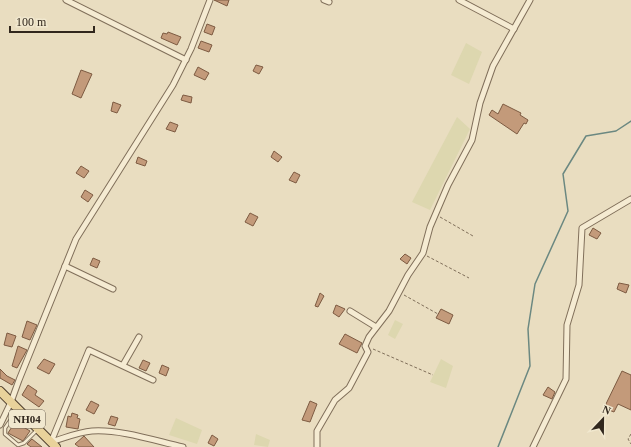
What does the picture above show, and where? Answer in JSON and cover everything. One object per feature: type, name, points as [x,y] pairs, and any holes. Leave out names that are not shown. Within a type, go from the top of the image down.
[{"type":"main road","name":"NH04","points":[[0,391],[37,430],[54,445]]},
{"type":"street","points":[[66,0],[186,60]]},
{"type":"street","points":[[0,425],[12,402],[19,380],[76,239],[141,136],[186,60],[210,0]]},
{"type":"street","points":[[459,0],[514,29]]},
{"type":"street","points":[[317,447],[317,431],[335,400],[349,388],[359,372],[368,352],[365,346],[376,327],[389,311],[423,253],[436,214],[448,186],[472,140],[480,103],[493,66],[530,0]]},
{"type":"street","points":[[533,447],[566,379],[568,324],[579,285],[582,228],[631,199]]},
{"type":"street","points":[[65,266],[113,289]]},
{"type":"street","points":[[350,311],[376,327]]},
{"type":"street","points":[[123,365],[139,337]]},
{"type":"street","points":[[54,445],[89,350],[153,380]]},
{"type":"street","points":[[54,445],[73,435],[94,431],[130,435],[183,447]]},
{"type":"lane","points":[[18,410],[5,428],[5,434],[18,445],[24,443],[37,430]]},
{"type":"path","points":[[436,214],[473,236]]},
{"type":"path","points":[[423,253],[469,278]]},
{"type":"path","points":[[400,293],[438,314]]},
{"type":"path","points":[[365,346],[433,375]]},
{"type":"path","points":[[631,434],[628,439],[631,444]]},
{"type":"shaded area","points":[[466,43],[482,52],[469,84],[451,75]]},
{"type":"shaded area","points":[[457,117],[470,129],[430,210],[412,202]]},
{"type":"shaded area","points":[[395,320],[403,324],[395,339],[388,335]]},
{"type":"shaded area","points":[[441,359],[453,366],[446,388],[430,382]]},
{"type":"shaded area","points":[[176,418],[202,430],[197,444],[169,435]]},
{"type":"shaded area","points":[[256,434],[270,440],[268,447],[254,445]]},
{"type":"building","points":[[214,0],[229,0],[227,6]]},
{"type":"building","points":[[207,24],[215,27],[212,35],[204,32]]},
{"type":"building","points":[[168,32],[181,37],[177,45],[161,38],[163,33],[167,34]]},
{"type":"building","points":[[201,41],[212,45],[209,52],[198,48]]},
{"type":"building","points":[[256,65],[263,67],[259,74],[253,71]]},
{"type":"building","points":[[198,67],[209,73],[205,80],[194,75]]},
{"type":"building","points":[[81,70],[92,74],[81,98],[72,94]]},
{"type":"building","points":[[183,95],[192,97],[191,103],[181,100]]},
{"type":"building","points":[[113,102],[121,105],[117,113],[111,111]]},
{"type":"building","points":[[503,104],[521,113],[520,115],[528,120],[526,124],[524,123],[517,134],[489,115],[492,110],[498,114]]},
{"type":"building","points":[[170,122],[178,125],[175,132],[166,129]]},
{"type":"building","points":[[274,151],[282,157],[278,162],[271,157]]},
{"type":"building","points":[[138,157],[147,161],[145,166],[136,163]]},
{"type":"building","points":[[81,166],[89,171],[84,178],[76,173]]},
{"type":"building","points":[[294,172],[300,175],[296,183],[289,180]]},
{"type":"building","points":[[85,190],[93,195],[88,202],[81,197]]},
{"type":"building","points":[[250,213],[258,217],[253,226],[245,222]]},
{"type":"building","points":[[593,228],[601,233],[597,239],[589,235]]},
{"type":"building","points":[[405,254],[411,258],[407,264],[400,259]]},
{"type":"building","points":[[93,258],[100,261],[97,268],[90,265]]},
{"type":"building","points":[[619,283],[629,285],[626,293],[617,289]]},
{"type":"building","points":[[320,293],[324,296],[318,307],[315,306]]},
{"type":"building","points":[[336,305],[345,309],[339,317],[333,313]]},
{"type":"building","points":[[441,309],[453,315],[449,324],[436,318]]},
{"type":"building","points":[[27,321],[37,325],[30,340],[22,337]]},
{"type":"building","points":[[7,333],[16,336],[12,347],[4,345]]},
{"type":"building","points":[[345,334],[362,343],[357,353],[339,344]]},
{"type":"building","points":[[18,346],[27,350],[17,368],[12,366]]},
{"type":"building","points":[[44,359],[55,364],[49,374],[37,368]]},
{"type":"building","points":[[143,360],[150,363],[146,371],[139,368]]},
{"type":"building","points":[[162,365],[169,368],[166,376],[159,373]]},
{"type":"building","points":[[0,369],[7,376],[15,380],[12,385],[0,378]]},
{"type":"building","points":[[622,371],[631,375],[631,410],[618,404],[614,412],[604,408]]},
{"type":"building","points":[[28,385],[37,391],[35,395],[44,401],[39,407],[22,395]]},
{"type":"building","points":[[548,387],[555,392],[552,399],[543,395]]},
{"type":"building","points":[[91,401],[99,405],[94,414],[86,410]]},
{"type":"building","points":[[310,401],[317,404],[310,422],[302,420]]},
{"type":"building","points":[[72,413],[78,415],[77,418],[80,419],[78,429],[66,427],[68,416],[71,417]]},
{"type":"building","points":[[111,416],[118,418],[115,426],[108,424]]},
{"type":"building","points":[[15,422],[30,431],[23,441],[8,433]]},
{"type":"building","points":[[212,435],[218,439],[214,446],[208,443]]},
{"type":"building","points":[[84,436],[94,447],[79,447],[75,444]]},
{"type":"building","points":[[32,439],[42,447],[31,447],[27,444]]},
{"type":"waterway","points":[[498,447],[530,366],[528,329],[535,284],[568,211],[563,174],[586,136],[616,131],[631,121]]}]
